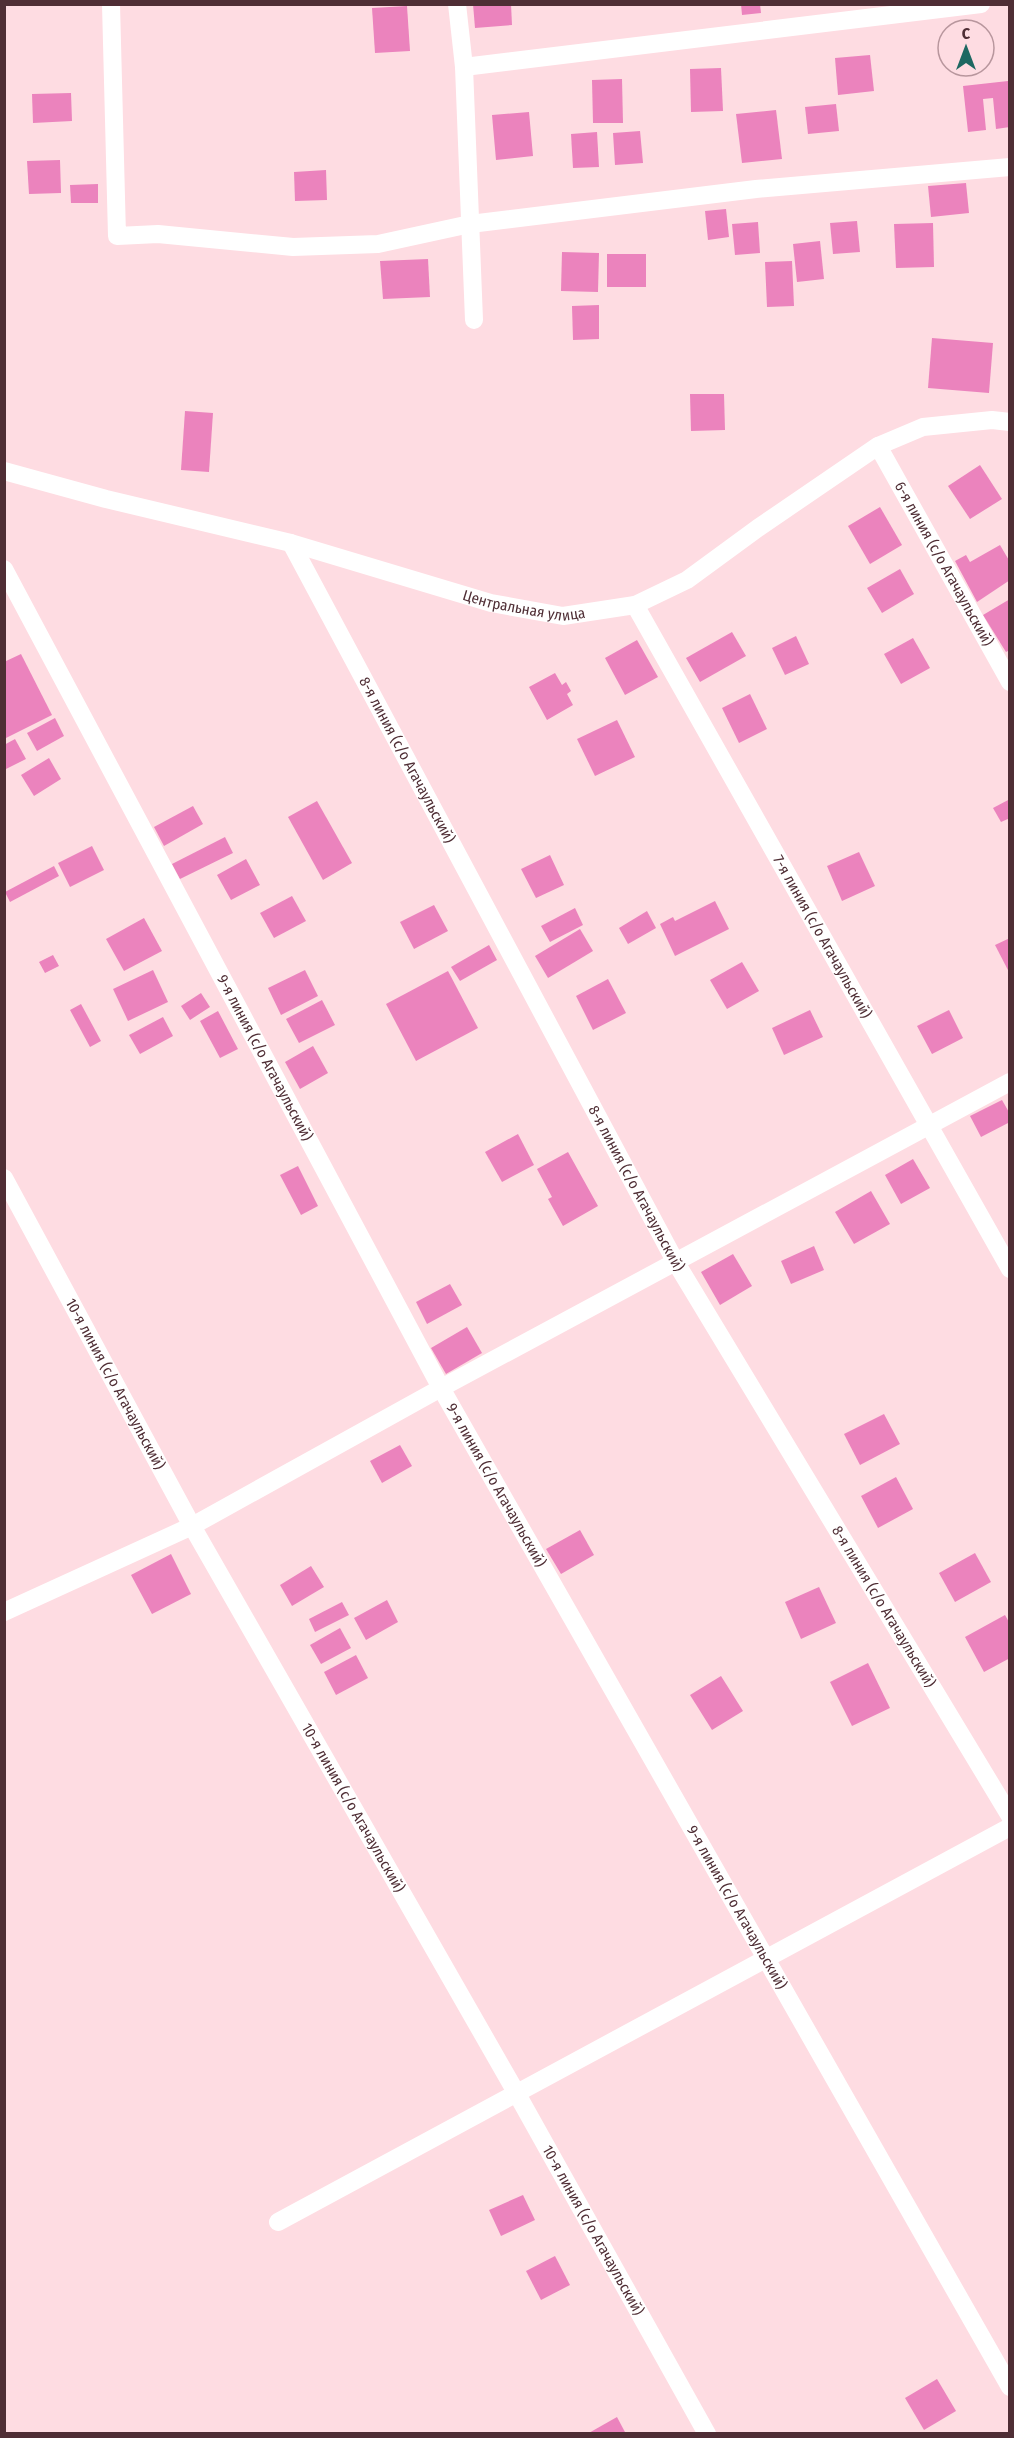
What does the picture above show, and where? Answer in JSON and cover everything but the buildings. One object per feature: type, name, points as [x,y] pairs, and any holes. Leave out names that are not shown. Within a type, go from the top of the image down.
[{"type":"street","points":[[111,4],[117,236],[158,234],[293,247],[378,244],[470,224],[756,189],[1010,167]]},
{"type":"street","points":[[457,4],[464,67],[474,320]]},
{"type":"street","points":[[464,67],[981,4]]},
{"type":"street","name":"Центральная улица","points":[[4,471],[106,500],[291,543],[492,603],[563,616],[635,605],[687,580],[878,446],[923,427],[992,420],[1010,422]]},
{"type":"street","name":"6-я линия (с/о Агачаульский)","points":[[878,446],[1010,682]]},
{"type":"street","name":"8-я линия (с/о Агачаульский)","points":[[291,543],[675,1261],[1010,1816]]},
{"type":"street","name":"9-я линия (с/о Агачаульский)","points":[[4,569],[441,1388],[1010,2386]]},
{"type":"street","name":"7-я линия (с/о Агачаульский)","points":[[635,605],[1010,1269]]},
{"type":"street","points":[[4,1612],[192,1526],[441,1388],[1010,1082]]},
{"type":"street","name":"10-я линия (с/о Агачаульский)","points":[[4,1178],[192,1526],[517,2094],[707,2433]]},
{"type":"street","points":[[278,2222],[1010,1827]]}]
